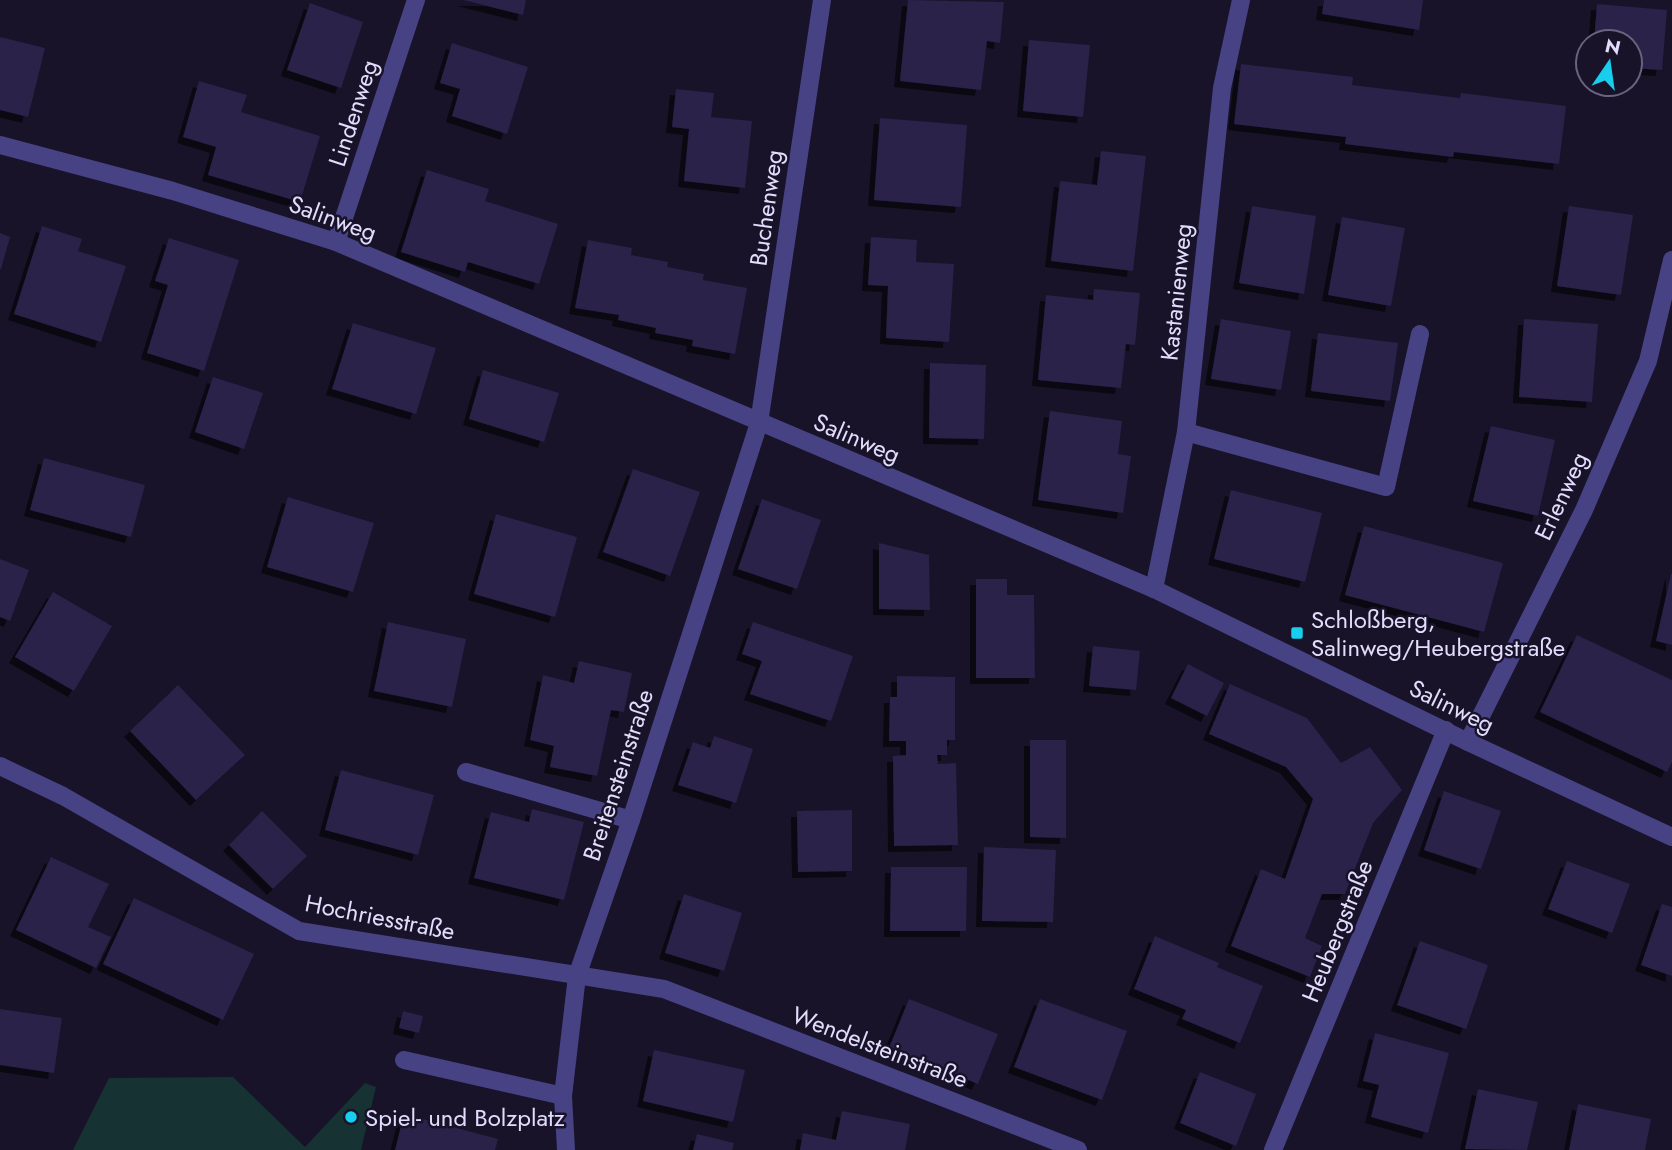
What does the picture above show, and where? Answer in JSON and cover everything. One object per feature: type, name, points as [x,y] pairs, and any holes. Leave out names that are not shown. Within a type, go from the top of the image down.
[{"type":"street","name":"Lindenweg","points":[[336,242],[416,0]]},
{"type":"street","name":"Buchenweg","points":[[759,423],[822,0]]},
{"type":"street","name":"Kastanienweg","points":[[1154,589],[1186,432],[1222,88],[1241,0]]},
{"type":"street","name":"Salinweg","points":[[0,145],[173,191],[336,242],[1154,589],[1468,742],[1672,837]]},
{"type":"street","name":"Erlenweg","points":[[1468,742],[1584,510],[1648,360],[1672,260]]},
{"type":"street","points":[[1186,432],[1386,487],[1420,334]]},
{"type":"street","name":"Breitensteinstraße","points":[[566,1150],[563,1096],[577,976],[631,820],[759,423]]},
{"type":"street","name":"Heubergstraße","points":[[1273,1150],[1446,730]]},
{"type":"street","name":"Hochriesstraße","points":[[0,766],[63,796],[299,930],[664,989]]},
{"type":"street","points":[[466,772],[631,820]]},
{"type":"street","name":"Wendelsteinstraße","points":[[664,989],[1078,1150]]},
{"type":"street","points":[[404,1060],[563,1096]]},
{"type":"green space","points":[[233,1077],[305,1147],[365,1083],[376,1087],[361,1150],[73,1150],[109,1078]]},
{"type":"building","points":[[463,0],[526,0],[523,15]]},
{"type":"building","points":[[908,0],[1004,2],[1000,43],[987,41],[981,90],[900,81]]},
{"type":"building","points":[[1324,0],[1423,0],[1419,30],[1322,14]]},
{"type":"building","points":[[310,3],[363,22],[341,88],[287,70]]},
{"type":"building","points":[[1597,4],[1667,10],[1662,70],[1644,69],[1644,28],[1595,28]]},
{"type":"building","points":[[0,37],[45,48],[28,117],[0,110]]},
{"type":"building","points":[[1029,40],[1090,45],[1083,117],[1023,111]]},
{"type":"building","points":[[452,43],[528,67],[507,134],[452,116],[460,89],[440,83]]},
{"type":"building","points":[[1241,64],[1353,77],[1352,85],[1460,98],[1461,93],[1566,106],[1559,164],[1454,152],[1453,157],[1345,144],[1346,137],[1234,124]]},
{"type":"building","points":[[199,81],[247,95],[241,112],[320,136],[300,202],[208,175],[216,147],[183,137]]},
{"type":"building","points":[[676,89],[714,93],[711,117],[752,121],[745,188],[684,181],[689,129],[672,127]]},
{"type":"building","points":[[880,118],[967,125],[961,207],[874,200]]},
{"type":"building","points":[[1101,151],[1146,156],[1133,271],[1051,261],[1060,181],[1097,185]]},
{"type":"building","points":[[427,170],[489,189],[485,201],[558,224],[539,284],[468,262],[465,272],[401,252]]},
{"type":"building","points":[[1252,206],[1316,216],[1304,294],[1239,283]]},
{"type":"building","points":[[1569,206],[1633,215],[1621,295],[1557,286]]},
{"type":"building","points":[[1342,217],[1405,228],[1391,306],[1328,295]]},
{"type":"building","points":[[42,226],[82,239],[78,251],[126,266],[101,342],[14,314]]},
{"type":"building","points":[[0,233],[10,237],[1,269],[0,269]]},
{"type":"building","points":[[871,237],[917,240],[916,262],[954,264],[949,342],[886,338],[888,286],[868,285]]},
{"type":"building","points":[[169,238],[239,260],[204,371],[147,353],[168,285],[155,281]]},
{"type":"building","points":[[588,240],[632,248],[631,255],[668,262],[667,267],[704,274],[703,280],[747,288],[735,354],[692,346],[693,340],[655,333],[656,328],[618,320],[619,315],[575,308]]},
{"type":"building","points":[[1094,289],[1140,293],[1135,345],[1126,344],[1121,388],[1038,380],[1046,295],[1093,300]]},
{"type":"building","points":[[1221,319],[1291,331],[1281,390],[1211,379]]},
{"type":"building","points":[[1524,319],[1598,324],[1592,402],[1519,397]]},
{"type":"building","points":[[353,323],[436,348],[416,414],[332,389]]},
{"type":"building","points":[[1318,333],[1398,343],[1390,401],[1311,391]]},
{"type":"building","points":[[930,363],[986,365],[984,439],[929,438]]},
{"type":"building","points":[[483,370],[559,393],[544,442],[469,419]]},
{"type":"building","points":[[213,377],[263,393],[244,449],[195,432]]},
{"type":"building","points":[[1050,411],[1122,421],[1118,454],[1131,456],[1123,513],[1038,500]]},
{"type":"building","points":[[1491,426],[1555,440],[1538,516],[1473,501]]},
{"type":"building","points":[[44,458],[145,485],[131,537],[30,510]]},
{"type":"building","points":[[633,469],[700,492],[670,576],[603,552]]},
{"type":"building","points":[[1231,490],[1322,513],[1305,582],[1214,559]]},
{"type":"building","points":[[288,497],[374,523],[353,592],[267,567]]},
{"type":"building","points":[[762,499],[821,520],[797,589],[738,569]]},
{"type":"building","points":[[496,514],[577,537],[555,617],[474,594]]},
{"type":"building","points":[[1364,526],[1503,563],[1484,632],[1345,595]]},
{"type":"building","points":[[879,543],[929,555],[930,610],[879,609]]},
{"type":"building","points":[[0,559],[29,570],[10,621],[0,617]]},
{"type":"building","points":[[1672,574],[1672,645],[1656,641]]},
{"type":"building","points":[[976,579],[1007,579],[1007,595],[1034,595],[1035,678],[976,678]]},
{"type":"building","points":[[53,592],[112,626],[74,691],[15,657]]},
{"type":"building","points":[[388,622],[466,639],[452,707],[374,691]]},
{"type":"building","points":[[753,622],[853,656],[831,721],[750,694],[762,661],[742,654]]},
{"type":"building","points":[[1577,635],[1672,680],[1672,762],[1667,772],[1540,712]]},
{"type":"building","points":[[1093,646],[1140,651],[1136,690],[1089,686]]},
{"type":"building","points":[[579,661],[632,673],[624,712],[611,710],[597,776],[550,767],[554,746],[530,740],[543,675],[574,683]]},
{"type":"building","points":[[1188,664],[1224,683],[1207,716],[1171,698]]},
{"type":"building","points":[[897,676],[955,677],[955,740],[947,740],[947,755],[937,755],[938,764],[956,763],[958,845],[894,846],[893,756],[906,755],[906,741],[889,741],[890,697],[897,697]]},
{"type":"building","points":[[1230,684],[1307,718],[1341,763],[1370,747],[1402,790],[1373,823],[1345,894],[1322,894],[1305,938],[1322,946],[1310,977],[1231,946],[1261,869],[1285,879],[1313,799],[1286,767],[1209,734]]},
{"type":"building","points":[[178,685],[245,755],[196,800],[130,731]]},
{"type":"building","points":[[714,736],[753,749],[736,803],[678,785],[693,742],[710,748]]},
{"type":"building","points":[[1030,740],[1066,740],[1066,838],[1030,837]]},
{"type":"building","points":[[341,770],[434,795],[418,855],[325,830]]},
{"type":"building","points":[[1444,791],[1501,811],[1481,869],[1424,850]]},
{"type":"building","points":[[532,809],[584,822],[564,900],[474,878],[491,812],[529,822]]},
{"type":"building","points":[[852,810],[852,871],[798,872],[797,811]]},
{"type":"building","points":[[262,811],[307,856],[273,889],[229,845]]},
{"type":"building","points":[[984,847],[1056,850],[1053,922],[982,921]]},
{"type":"building","points":[[51,857],[109,884],[88,927],[111,937],[96,968],[16,930]]},
{"type":"building","points":[[1567,861],[1630,884],[1612,933],[1548,909]]},
{"type":"building","points":[[891,867],[967,867],[966,931],[890,931]]},
{"type":"building","points":[[684,894],[742,913],[724,971],[665,953]]},
{"type":"building","points":[[134,898],[254,954],[223,1020],[103,964]]},
{"type":"building","points":[[1662,904],[1672,907],[1672,976],[1641,965]]},
{"type":"building","points":[[1155,936],[1219,963],[1217,967],[1263,986],[1240,1043],[1182,1019],[1186,1010],[1134,989]]},
{"type":"building","points":[[1420,941],[1488,965],[1466,1029],[1397,1005]]},
{"type":"building","points":[[909,999],[998,1034],[978,1084],[889,1048]]},
{"type":"building","points":[[1040,999],[1127,1031],[1102,1100],[1014,1067]]},
{"type":"building","points":[[0,1009],[62,1018],[54,1073],[0,1065]]},
{"type":"building","points":[[403,1011],[423,1016],[419,1033],[399,1028]]},
{"type":"building","points":[[1375,1033],[1449,1053],[1428,1133],[1371,1117],[1379,1085],[1363,1081]]},
{"type":"building","points":[[654,1050],[745,1070],[733,1122],[643,1101]]},
{"type":"building","points":[[1200,1072],[1256,1094],[1236,1146],[1180,1123]]},
{"type":"building","points":[[1478,1089],[1538,1102],[1527,1150],[1465,1149]]},
{"type":"building","points":[[1578,1104],[1651,1119],[1645,1150],[1569,1150]]},
{"type":"building","points":[[842,1111],[910,1124],[905,1150],[800,1150],[803,1133],[836,1140]]},
{"type":"building","points":[[404,1114],[498,1139],[495,1150],[395,1150]]},
{"type":"building","points":[[697,1134],[734,1143],[732,1150],[693,1150]]},
{"type":"place","name":"Schloßberg, Salinweg/Heubergstraße","points":[[1297,633]]},
{"type":"place","name":"Spiel- und Bolzplatz","points":[[351,1117]]}]
